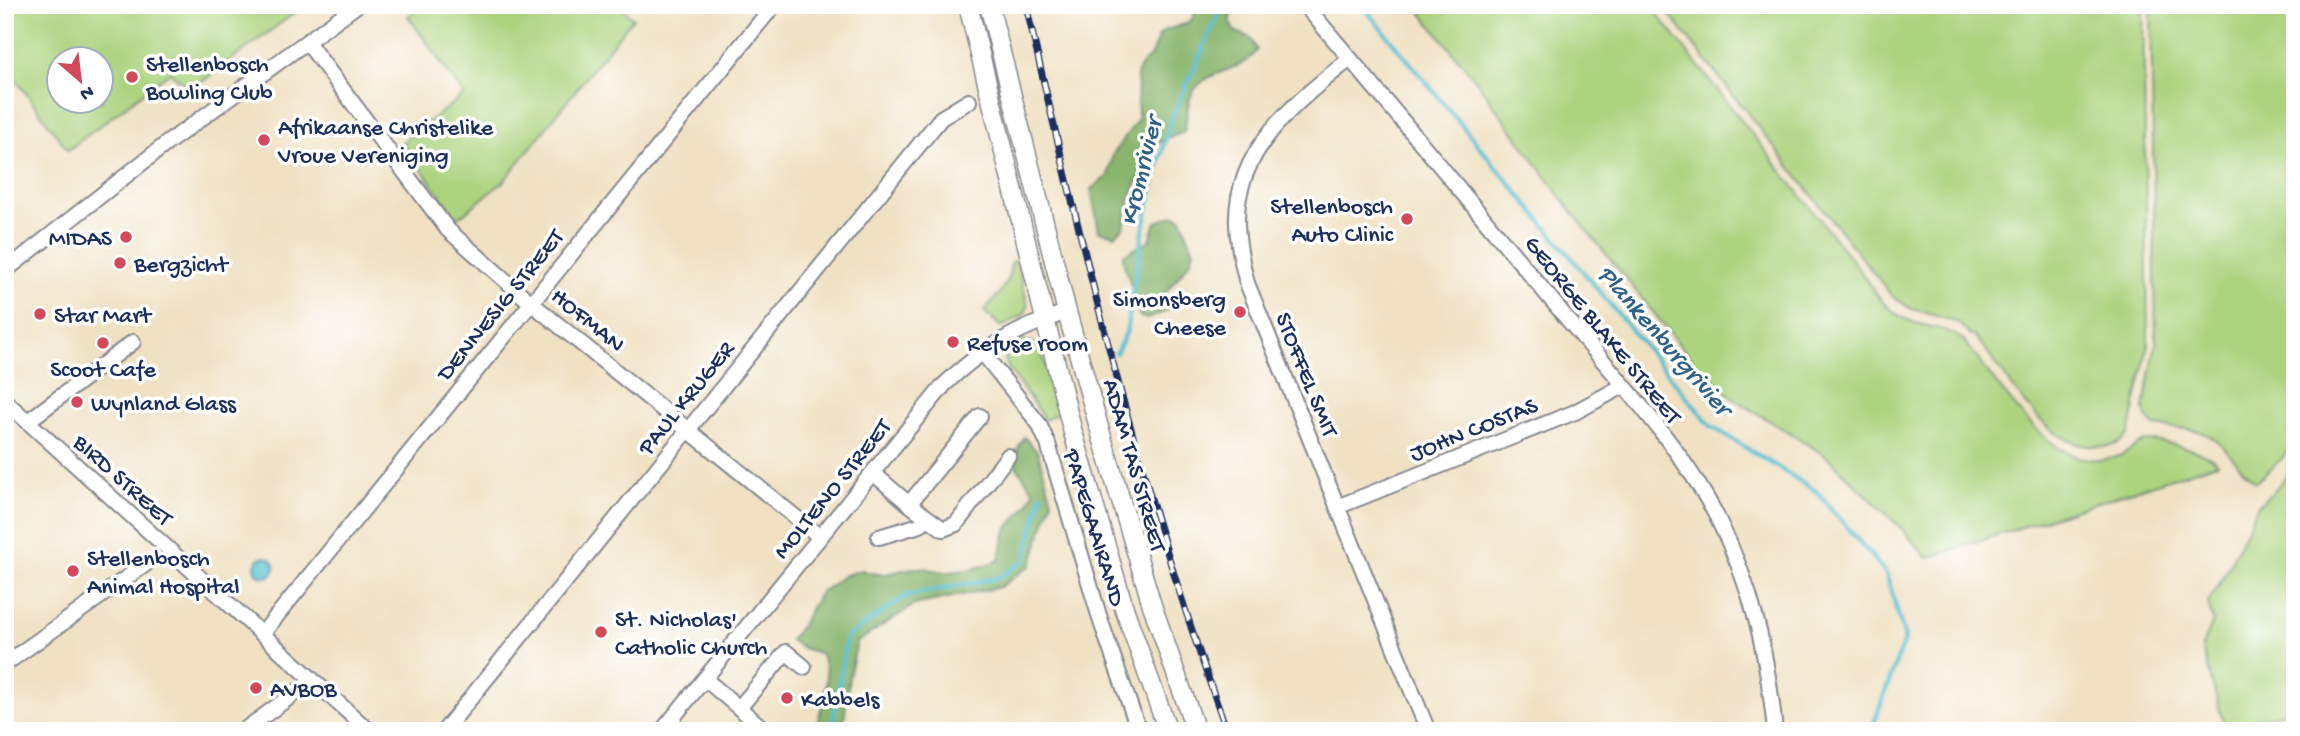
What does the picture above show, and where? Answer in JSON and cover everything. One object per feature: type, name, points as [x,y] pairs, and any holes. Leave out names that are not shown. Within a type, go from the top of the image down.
[{"type":"main road","name":"ADAM TAS STREET","points":[[968,5],[1072,429],[1125,611],[1168,731]]},
{"type":"main road","name":"ADAM TAS STREET","points":[[989,5],[1067,312],[1152,605],[1196,731]]},
{"type":"street","points":[[5,271],[166,144],[357,5]]},
{"type":"street","name":"DENNESIG STREET","points":[[262,634],[774,5]]},
{"type":"street","name":"GEORGE BLAKE STREET","points":[[1306,5],[1683,461],[1716,515],[1748,590],[1761,632],[1775,731]]},
{"type":"street","name":"HOFMAN","points":[[307,42],[442,224],[530,302],[820,537]]},
{"type":"street","name":"STOFFEL SMIT","points":[[1350,59],[1280,118],[1254,155],[1242,187],[1237,222],[1240,253],[1247,284],[1428,731]]},
{"type":"street","name":"PAUL KRUGER","points":[[444,731],[941,118],[969,101]]},
{"type":"street","name":"MOLTENO STREET","points":[[662,731],[944,386],[982,352],[1004,337],[1043,319],[1067,312]]},
{"type":"street","points":[[28,421],[134,342]]},
{"type":"street","name":"PAPEGAAIRAND","points":[[982,352],[1039,424],[1048,444],[1101,622],[1139,731]]},
{"type":"street","name":"JOHN COSTAS","points":[[1337,507],[1575,412],[1623,386]]},
{"type":"street","name":"BIRD STREET","points":[[5,401],[369,731]]},
{"type":"street","points":[[903,500],[980,415]]},
{"type":"street","points":[[873,473],[903,500],[943,529],[956,524],[1008,456]]},
{"type":"street","points":[[879,537],[920,524],[926,518]]},
{"type":"street","points":[[5,664],[146,564]]},
{"type":"street","points":[[739,708],[786,652],[804,667]]},
{"type":"street","points":[[705,679],[766,731]]},
{"type":"street","points":[[243,731],[313,680]]},
{"type":"green space","points":[[5,5],[305,5],[191,90],[170,72],[116,113],[116,46],[46,46],[46,116],[112,116],[68,150],[16,80],[10,83],[5,78]]},
{"type":"green space","points":[[420,5],[618,5],[633,18],[504,181],[457,219],[402,142],[464,95],[408,16],[421,7]]},
{"type":"green space","points":[[1196,5],[1232,5],[1230,21],[1234,31],[1250,37],[1257,50],[1241,64],[1212,76],[1196,88],[1190,98],[1184,132],[1162,140],[1152,152],[1130,197],[1124,227],[1115,235],[1099,231],[1091,189],[1108,176],[1113,154],[1138,119],[1137,73],[1150,57],[1159,36],[1193,18]]},
{"type":"green space","points":[[1415,5],[1650,5],[1880,299],[1901,317],[1937,328],[1963,340],[2015,406],[2046,438],[2062,450],[2092,460],[2117,457],[2148,441],[2184,448],[2218,463],[1927,558],[1903,530],[1825,455],[1731,397],[1692,360],[1572,212],[1476,81]]},
{"type":"green space","points":[[1662,5],[2143,5],[2148,345],[2129,434],[2112,446],[2102,447],[2071,441],[2054,432],[2024,402],[1974,336],[1970,336],[1959,323],[1910,308],[1892,296]]},
{"type":"green space","points":[[2151,5],[2295,5],[2295,441],[2280,461],[2256,482],[2216,440],[2198,431],[2154,426],[2146,417],[2144,408],[2156,344]]},
{"type":"green space","points":[[1175,215],[1181,218],[1194,251],[1190,262],[1163,296],[1169,306],[1167,311],[1147,319],[1140,317],[1123,255],[1150,240],[1156,222]]},
{"type":"green space","points":[[1016,260],[1028,306],[1024,315],[1001,327],[984,311],[1003,289],[1011,262]]},
{"type":"green space","points":[[1024,340],[1034,343],[1041,351],[1059,412],[1045,420],[1009,369],[1005,359],[1011,345]]},
{"type":"green space","points":[[1024,437],[1038,452],[1052,501],[1031,565],[1000,587],[914,605],[857,642],[849,677],[843,731],[816,731],[825,692],[824,663],[820,653],[802,648],[790,640],[820,592],[843,576],[862,570],[877,574],[921,568],[951,572],[972,569],[999,560],[1006,530],[1027,505],[1034,491],[1016,466],[1018,449]]},
{"type":"green space","points":[[2295,465],[2295,709],[2225,729],[2202,647],[2213,622],[2208,603],[2228,569],[2258,505],[2273,492]]},
{"type":"water","points":[[265,557],[272,560],[275,567],[272,574],[265,577],[258,574],[255,567],[258,560]]},
{"type":"waterway","name":"Kromrivier","points":[[1116,353],[1126,333],[1154,180],[1172,117],[1223,5]]},
{"type":"waterway","name":"Plankenburgrivier","points":[[1362,5],[1711,426],[1816,491],[1886,573],[1905,638],[1871,731]]},
{"type":"waterway","name":"Kromrivier","points":[[832,731],[846,638],[906,596],[998,578],[1025,560],[1042,494]]},
{"type":"railway","points":[[1026,5],[1069,189],[1140,462],[1196,642],[1227,731]]},
{"type":"place","name":"Stellenbosch Bowling Club","points":[[132,77]]},
{"type":"place","name":"Afrikaanse Christelike Vroue Vereniging","points":[[264,140]]},
{"type":"place","name":"Stellenbosch Auto Clinic","points":[[1407,219]]},
{"type":"place","name":"MIDAS","points":[[126,237]]},
{"type":"place","name":"Bergzicht","points":[[120,263]]},
{"type":"place","name":"Simonsberg Cheese","points":[[1240,312]]},
{"type":"place","name":"Star Mart","points":[[40,314]]},
{"type":"place","name":"Refuse room","points":[[953,342]]},
{"type":"place","name":"Scoot Cafe","points":[[103,343]]},
{"type":"place","name":"Wynland Glass","points":[[77,402]]},
{"type":"place","name":"Stellenbosch Animal Hospital","points":[[73,571]]},
{"type":"place","name":"St. Nicholas' Catholic Church","points":[[601,632]]},
{"type":"place","name":"AVBOB","points":[[256,688]]},
{"type":"place","name":"Kabbels","points":[[787,698]]}]
